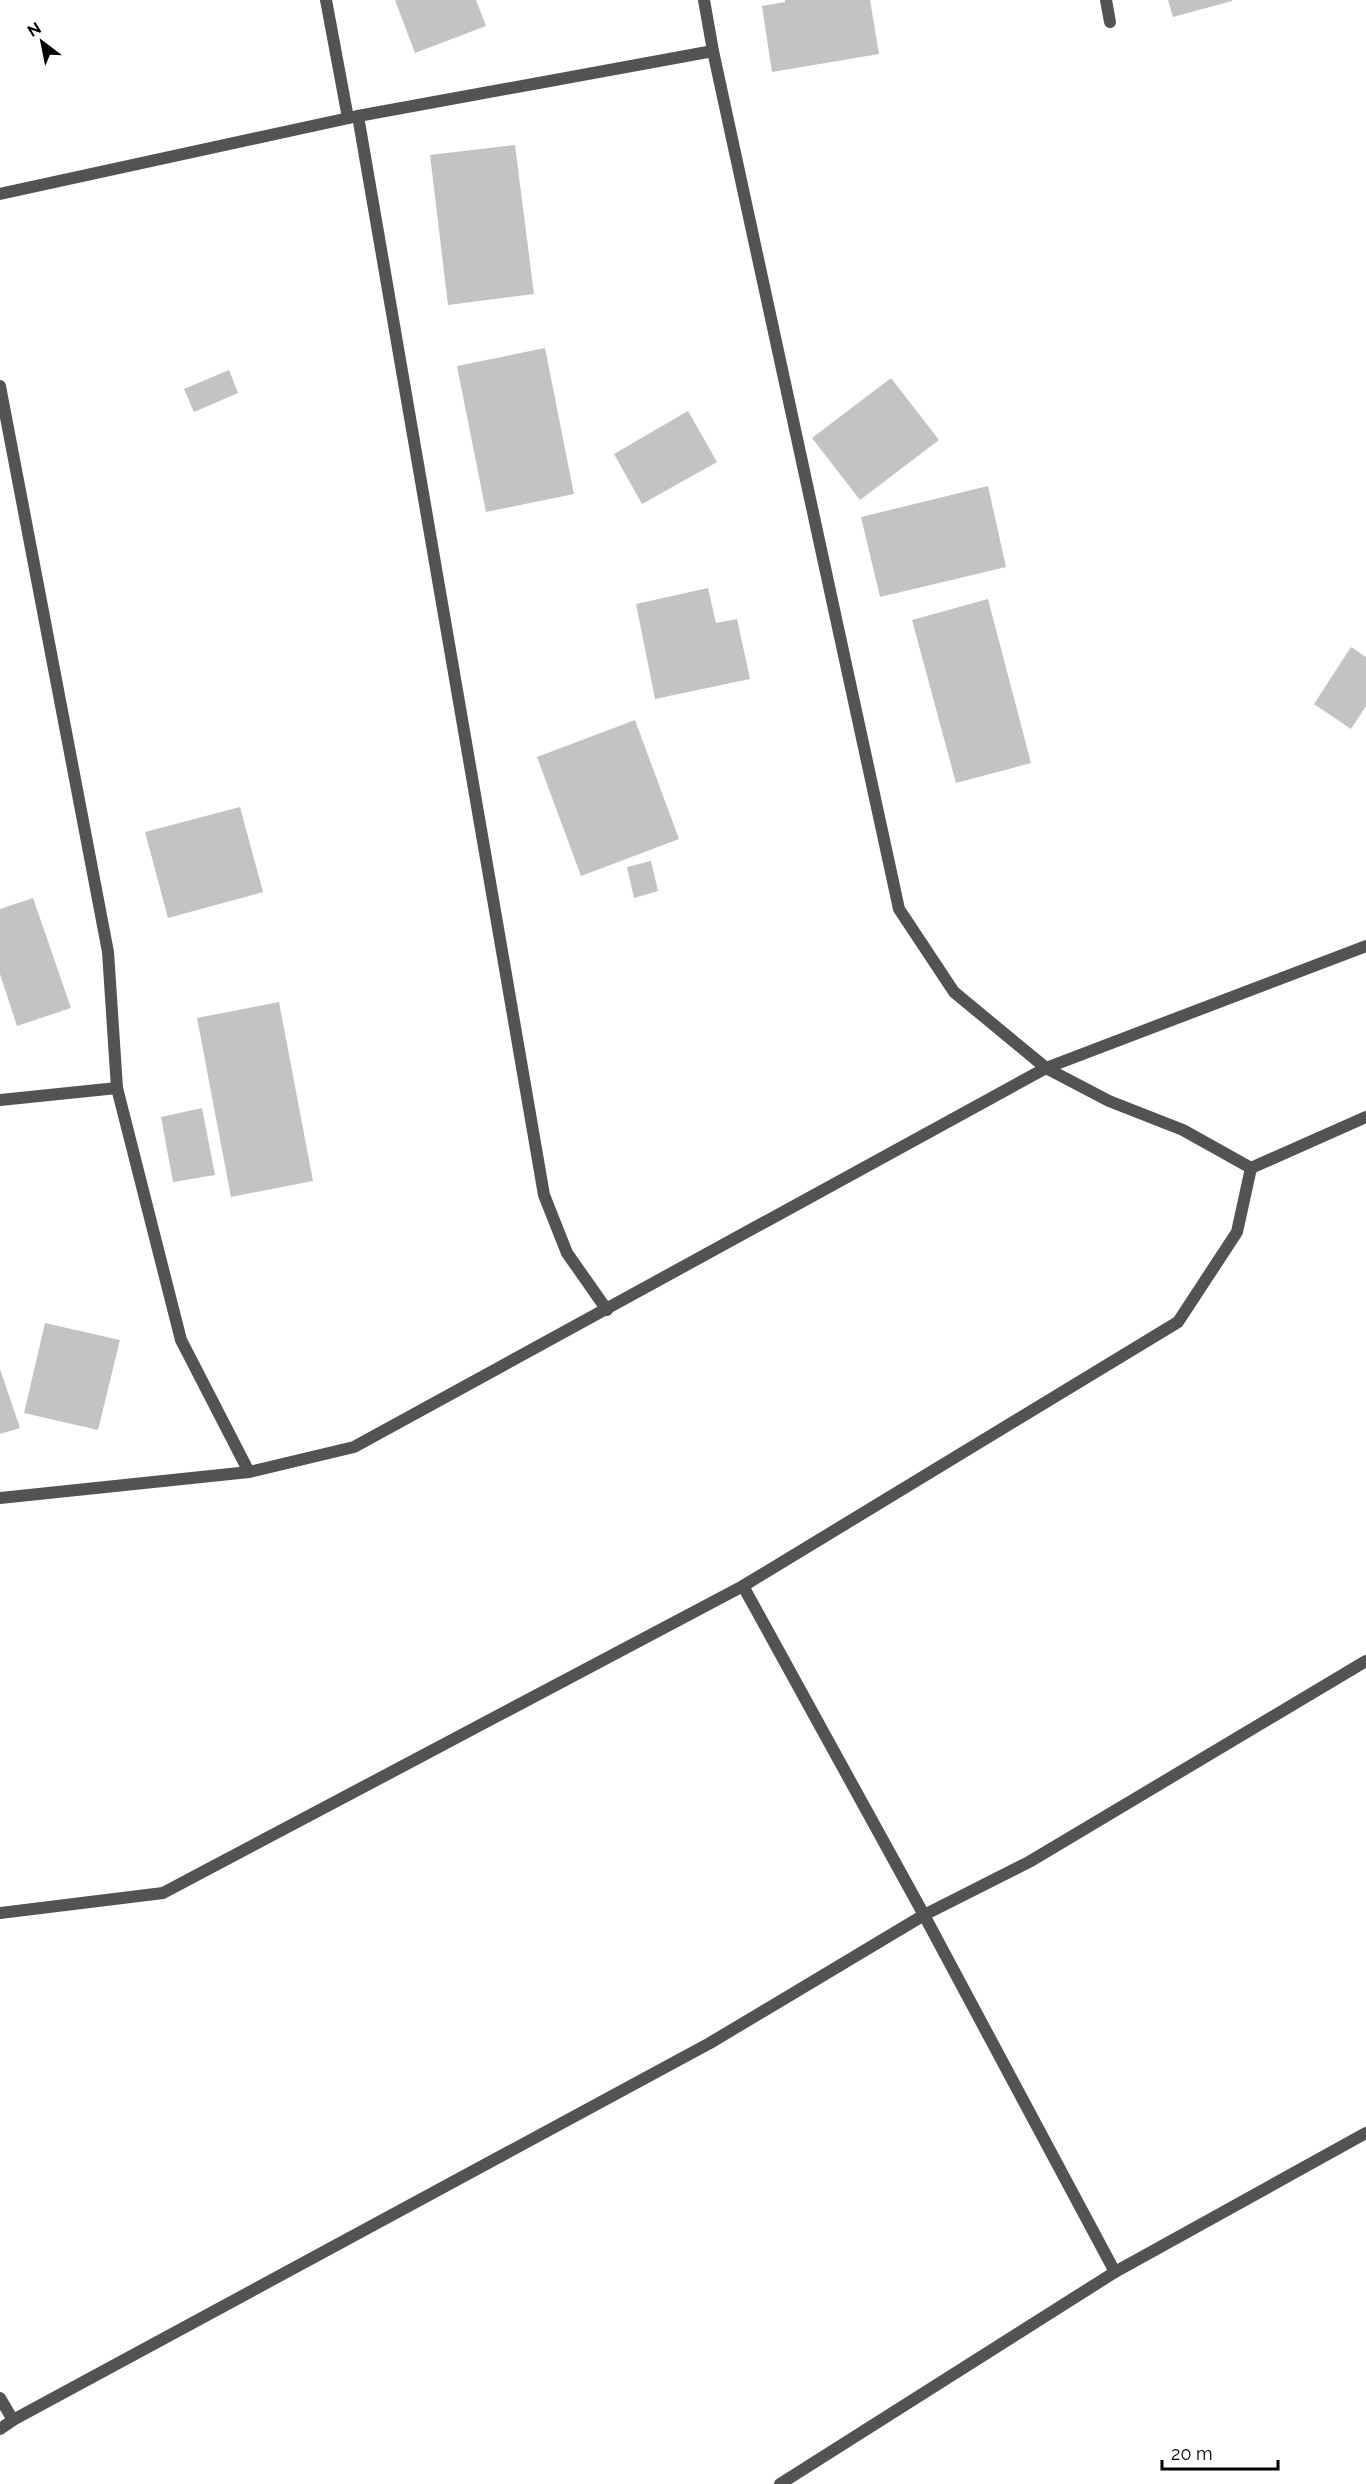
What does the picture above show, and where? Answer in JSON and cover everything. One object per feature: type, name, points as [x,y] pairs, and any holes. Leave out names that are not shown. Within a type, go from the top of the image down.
[{"type":"street","points":[[326,0],[353,117],[543,1195],[567,1253],[607,1310]]},
{"type":"street","points":[[704,0],[713,51],[899,909],[954,992],[1046,1068],[1109,1101],[1183,1130],[1251,1168]]},
{"type":"street","points":[[1106,0],[1110,22]]},
{"type":"street","points":[[0,194],[353,117],[713,51]]},
{"type":"street","points":[[0,386],[108,952],[117,1088],[180,1340],[249,1472]]},
{"type":"street","points":[[0,1498],[249,1472],[354,1448],[1046,1068],[1366,946]]},
{"type":"street","points":[[0,1100],[117,1088]]},
{"type":"street","points":[[1251,1168],[1366,1117]]},
{"type":"street","points":[[0,1913],[163,1893],[743,1586],[1178,1322],[1237,1232],[1251,1168]]},
{"type":"street","points":[[743,1586],[924,1915],[1115,2272]]},
{"type":"street","points":[[0,2429],[710,2043],[924,1915],[1029,1862],[1366,1661]]},
{"type":"street","points":[[780,2484],[1115,2272],[1366,2133]]},
{"type":"street","points":[[0,2398],[13,2420]]},
{"type":"building","points":[[395,0],[476,0],[486,26],[415,53]]},
{"type":"building","points":[[785,0],[870,0],[879,54],[772,72],[762,6],[785,2]]},
{"type":"building","points":[[1168,0],[1232,0],[1232,1],[1173,17]]},
{"type":"building","points":[[515,145],[534,294],[448,305],[430,155]]},
{"type":"building","points":[[545,348],[574,494],[486,512],[457,366]]},
{"type":"building","points":[[229,370],[238,393],[194,412],[184,389]]},
{"type":"building","points":[[891,378],[939,440],[860,500],[812,438]]},
{"type":"building","points":[[688,411],[717,462],[642,504],[614,454]]},
{"type":"building","points":[[988,486],[1006,567],[880,597],[861,517]]},
{"type":"building","points":[[708,588],[716,623],[737,619],[750,679],[655,699],[636,604]]},
{"type":"building","points":[[988,599],[1031,763],[956,783],[912,620]]},
{"type":"building","points":[[1351,647],[1366,657],[1366,706],[1351,729],[1314,704]]},
{"type":"building","points":[[635,720],[679,839],[581,876],[537,757]]},
{"type":"building","points":[[240,807],[263,892],[168,918],[145,832]]},
{"type":"building","points":[[651,861],[658,891],[634,898],[627,867]]},
{"type":"building","points":[[33,898],[71,1008],[17,1026],[0,974],[0,909]]},
{"type":"building","points":[[279,1002],[313,1181],[231,1197],[197,1018]]},
{"type":"building","points":[[202,1108],[215,1175],[173,1182],[161,1117]]},
{"type":"building","points":[[45,1323],[120,1340],[98,1430],[24,1413]]},
{"type":"building","points":[[0,1369],[20,1428],[0,1434]]}]
